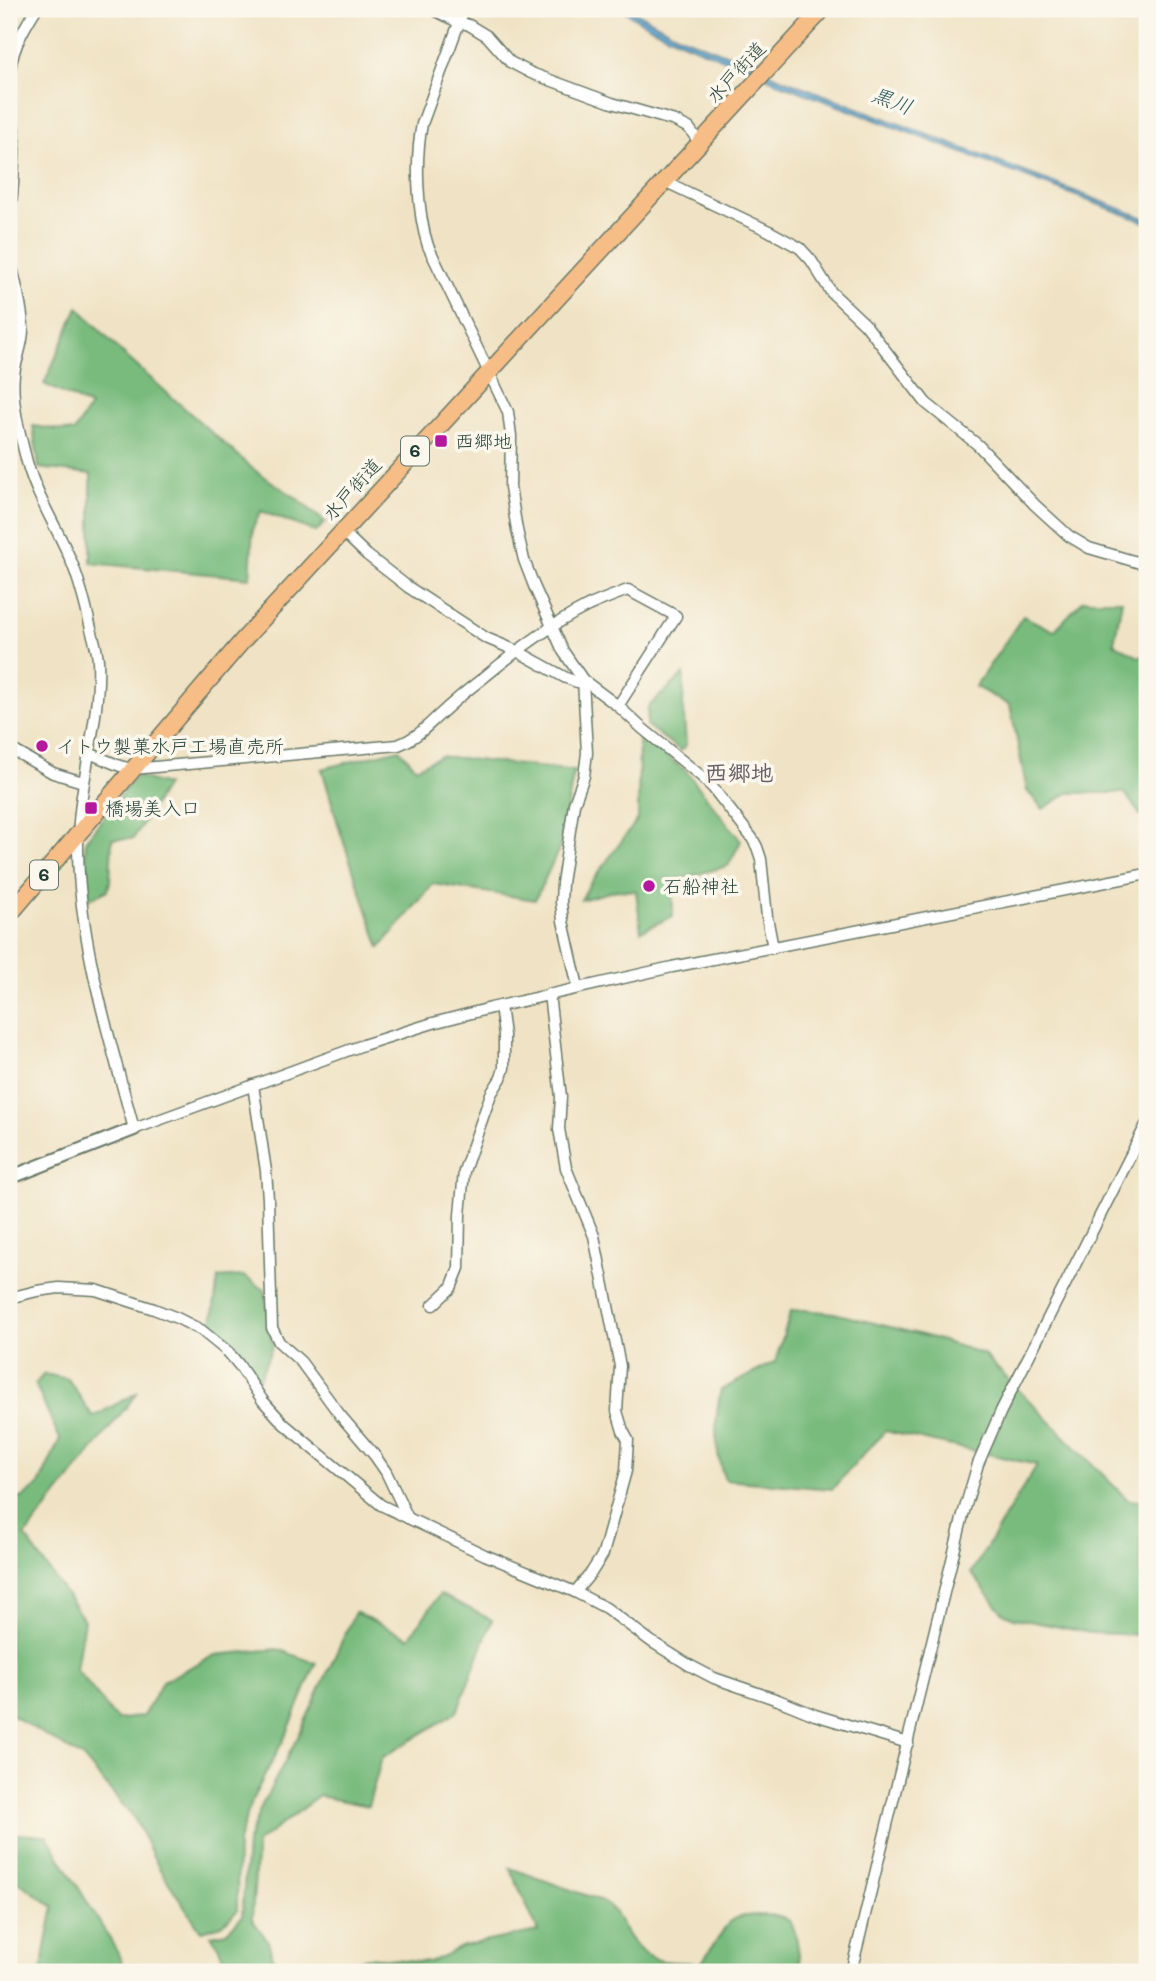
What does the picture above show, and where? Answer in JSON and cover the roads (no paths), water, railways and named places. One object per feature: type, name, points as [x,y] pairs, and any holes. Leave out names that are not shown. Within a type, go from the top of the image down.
[{"type":"highway","name":"水戸街道","points":[[9,915],[244,639],[822,9]]},
{"type":"street","points":[[9,80],[12,55],[18,39],[36,9]]},
{"type":"street","points":[[432,9],[487,36],[510,62],[531,74],[612,103],[676,121],[689,128],[699,142]]},
{"type":"street","points":[[464,9],[419,139],[422,224],[428,246],[508,412],[510,487],[524,560],[563,651],[583,680],[708,782],[757,847],[773,948]]},
{"type":"street","points":[[9,100],[15,136],[9,226]]},
{"type":"street","points":[[664,181],[800,248],[831,292],[865,324],[926,403],[978,445],[1035,505],[1069,536],[1089,548],[1147,565]]},
{"type":"street","points":[[9,255],[23,329],[14,375],[13,397],[22,438],[39,496],[72,562],[83,591],[98,659],[97,697],[83,782],[78,834],[81,891],[103,1013],[134,1129]]},
{"type":"street","points":[[342,531],[408,587],[486,638],[517,651],[566,678],[577,682],[583,680]]},
{"type":"street","points":[[89,753],[133,769],[398,745],[421,733],[517,651],[588,606],[628,590],[676,616],[618,706]]},
{"type":"street","points":[[579,987],[561,902],[574,804],[584,776],[587,753],[583,680]]},
{"type":"street","points":[[9,748],[53,773],[83,782]]},
{"type":"street","points":[[9,1178],[253,1085],[433,1023],[579,987],[1147,874]]},
{"type":"street","points":[[549,994],[561,1097],[561,1142],[566,1168],[594,1236],[620,1366],[617,1411],[622,1431],[628,1440],[626,1471],[603,1554],[575,1592]]},
{"type":"street","points":[[433,1305],[451,1288],[459,1269],[464,1171],[491,1094],[503,1069],[500,1006]]},
{"type":"street","points":[[253,1085],[266,1171],[272,1328],[279,1342],[301,1362],[340,1415],[375,1456],[386,1472],[408,1518]]},
{"type":"street","points":[[851,1972],[963,1515],[982,1454],[1012,1388],[1147,1123]]},
{"type":"street","points":[[9,1298],[59,1288],[96,1290],[154,1309],[201,1330],[228,1352],[263,1401],[301,1439],[382,1505],[485,1555],[607,1608],[652,1642],[713,1678],[908,1744]]},
{"type":"water","points":[[622,9],[630,9],[677,35],[780,78],[1147,219],[1147,223],[778,83],[659,31]]},
{"type":"place","name":"西郷地","points":[[441,441]]},
{"type":"place","name":"イトウ製菓水戸工場直売所","points":[[42,746]]},
{"type":"place","name":"橋場美入口","points":[[91,808]]},
{"type":"place","name":"石船神社","points":[[649,886]]},
{"type":"district","name":"西郷地","points":[[739,773]]},
{"type":"water label","name":"黒川","points":[[892,101]]}]
